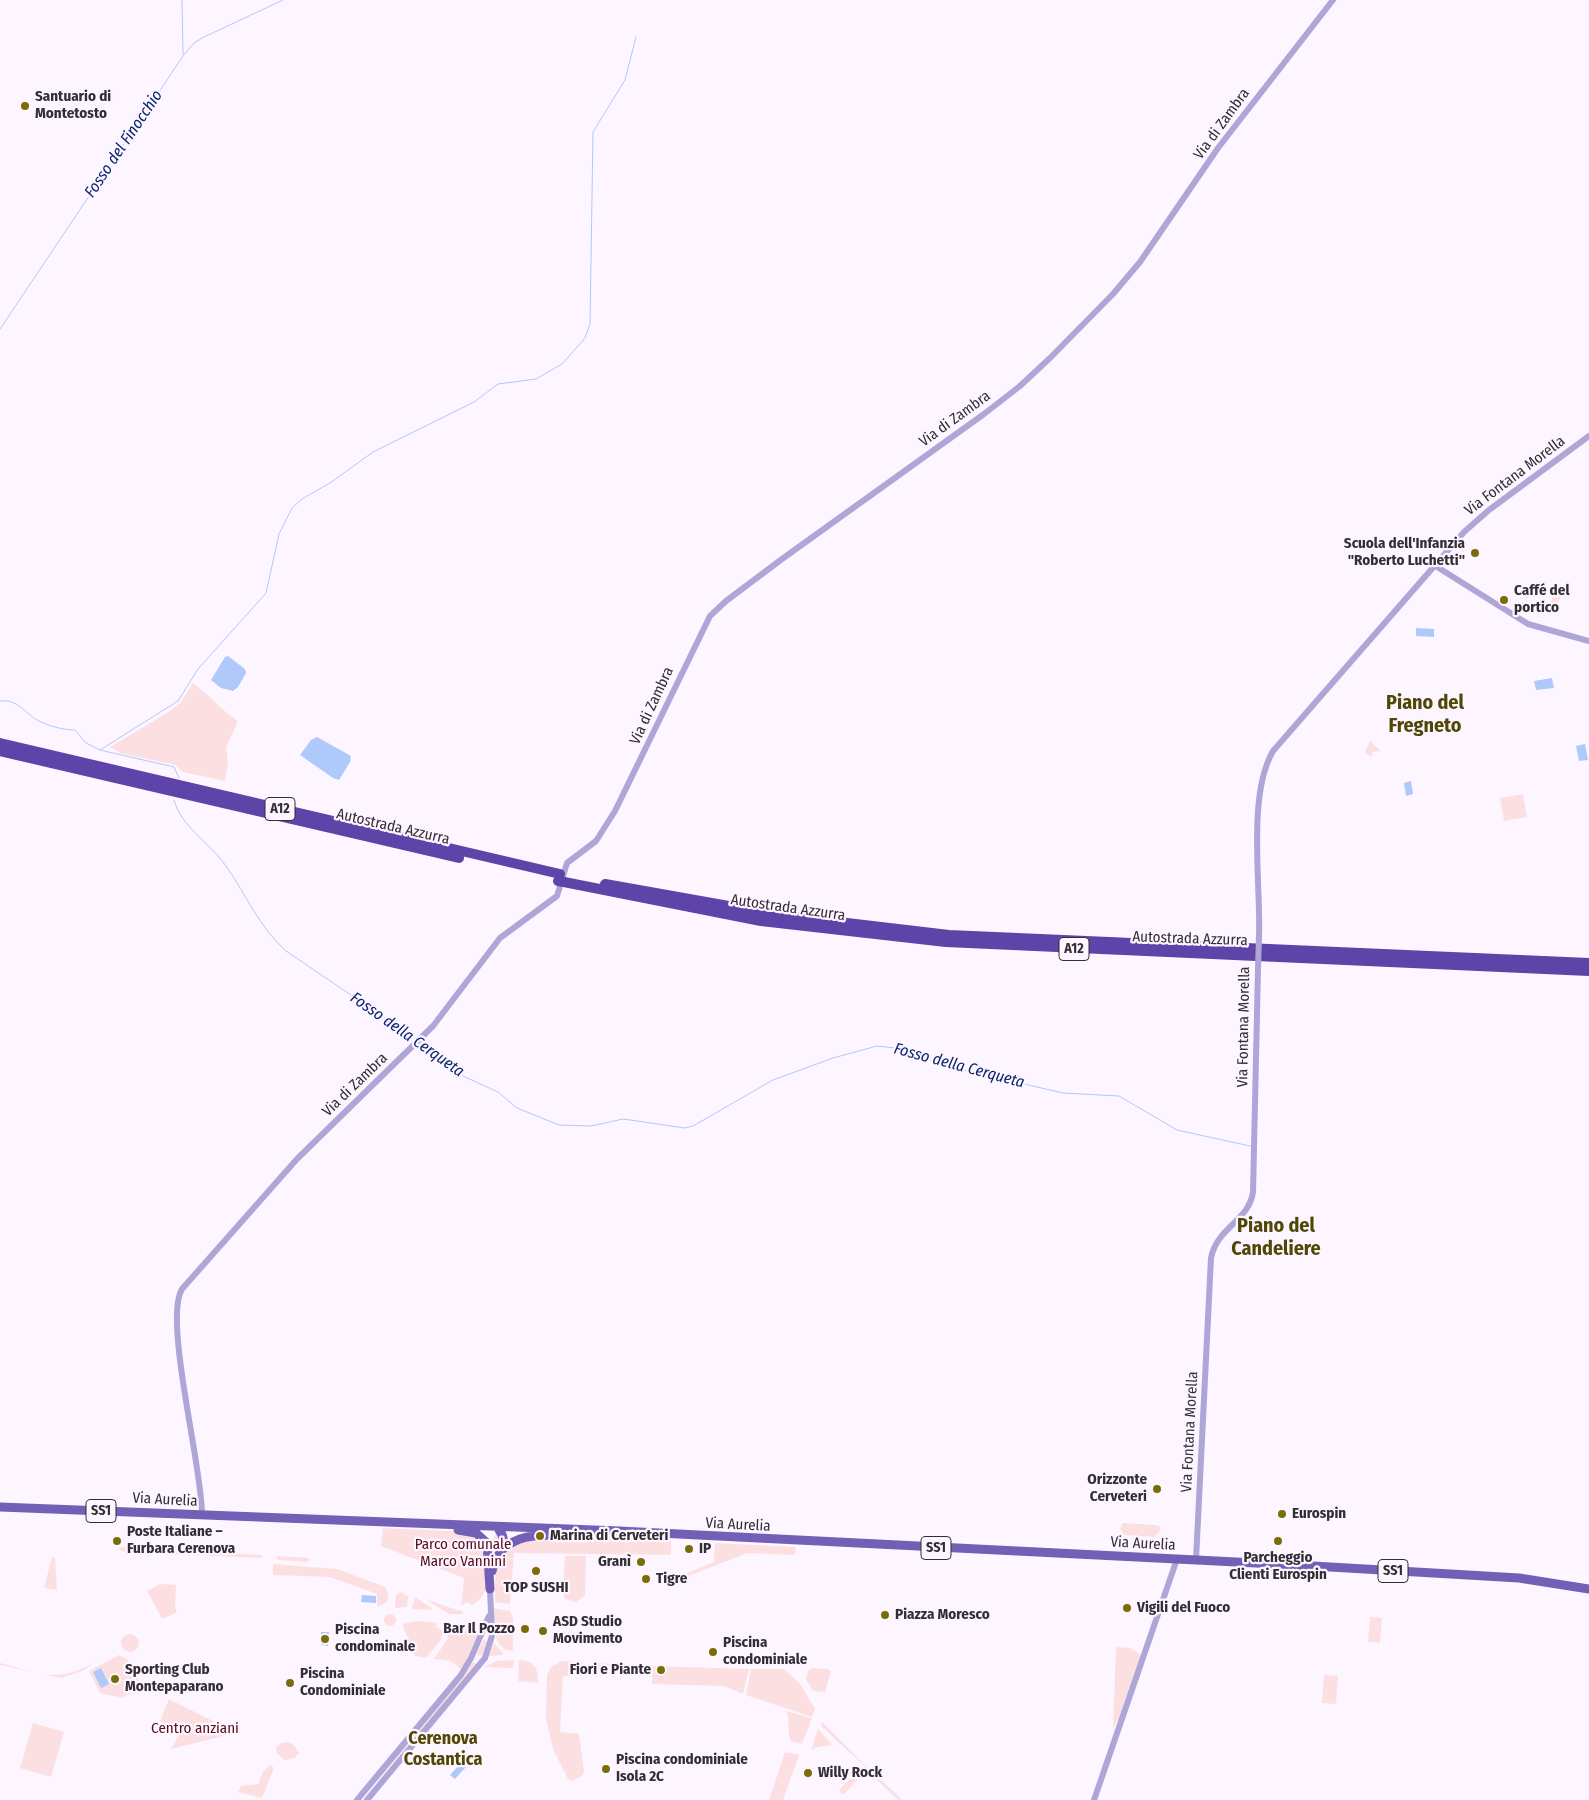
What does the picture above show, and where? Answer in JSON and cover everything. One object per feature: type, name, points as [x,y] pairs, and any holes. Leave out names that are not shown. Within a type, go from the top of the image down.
[{"type":"highway","name":"Autostrada Azzurra","points":[[0,743],[562,878],[771,914],[940,934],[1589,963]]},
{"type":"highway","name":"Autostrada Azzurra","points":[[0,751],[761,921],[946,942],[1589,971]]},
{"type":"main road","name":"Via Aurelia","points":[[0,1506],[418,1522],[597,1530],[695,1537]]},
{"type":"main road","name":"Via Aurelia","points":[[328,1520],[440,1528],[695,1537],[1196,1560],[1512,1578],[1589,1589]]},
{"type":"main road","points":[[418,1522],[499,1530],[597,1530]]},
{"type":"main road","points":[[440,1528],[476,1533],[486,1540],[489,1551]]},
{"type":"main road","points":[[499,1530],[504,1539],[502,1550]]},
{"type":"main road","points":[[490,1589],[489,1551],[491,1538],[499,1530]]},
{"type":"main road","points":[[490,1589],[495,1561],[502,1550],[512,1542],[526,1536],[572,1534]]},
{"type":"street","name":"Via di Zambra","points":[[202,1515],[201,1490],[180,1352],[178,1304],[180,1293],[294,1162],[418,1041],[438,1019],[500,938],[556,896],[567,863],[588,848],[602,833],[638,766],[691,652],[710,616],[726,601],[782,559],[978,419],[1020,386],[1050,358],[1113,294],[1140,262],[1218,148],[1333,0]]},
{"type":"street","name":"Via Fontana Morella","points":[[1196,1560],[1211,1256],[1219,1237],[1250,1206],[1253,1190],[1260,894],[1256,840],[1263,778],[1267,762],[1277,745],[1464,532],[1482,515],[1589,436]]},
{"type":"street","points":[[1434,566],[1528,624],[1589,641]]},
{"type":"street","points":[[1094,1800],[1177,1559]]},
{"type":"street","points":[[367,1800],[485,1658],[492,1636],[490,1589]]},
{"type":"street","points":[[357,1800],[463,1672],[486,1626],[490,1610]]},
{"type":"green space","points":[[1558,588],[1564,591],[1556,606],[1550,603]]},
{"type":"green space","points":[[193,683],[238,721],[226,748],[228,763],[225,781],[183,772],[176,765],[120,753],[110,747],[170,711],[181,702]]},
{"type":"green space","points":[[1370,741],[1381,751],[1372,752],[1373,756],[1367,755],[1365,751]]},
{"type":"green space","points":[[1523,794],[1527,817],[1504,821],[1500,798]]},
{"type":"green space","points":[[1123,1523],[1155,1525],[1159,1526],[1161,1530],[1154,1537],[1124,1535],[1120,1528]]},
{"type":"green space","name":"Parco comunale Marco Vannini","points":[[383,1528],[468,1532],[487,1546],[486,1589],[481,1598],[473,1605],[467,1602],[461,1606],[464,1578],[381,1546]]},
{"type":"green space","points":[[496,1533],[501,1537],[495,1557],[492,1558],[492,1541]]},
{"type":"green space","points":[[542,1537],[671,1541],[671,1555],[514,1553],[510,1604],[495,1602],[495,1569],[509,1547]]},
{"type":"green space","points":[[715,1543],[796,1547],[795,1555],[747,1553],[681,1579],[680,1576],[714,1562]]},
{"type":"green space","points":[[121,1547],[156,1550],[158,1552],[156,1554],[121,1551],[119,1549]]},
{"type":"green space","points":[[167,1550],[261,1555],[263,1558],[167,1554],[165,1552]]},
{"type":"green space","points":[[277,1556],[308,1558],[310,1560],[307,1562],[278,1560]]},
{"type":"green space","points":[[565,1556],[586,1556],[585,1595],[576,1602],[565,1599],[563,1594]]},
{"type":"green space","points":[[52,1557],[55,1558],[57,1590],[44,1588]]},
{"type":"green space","points":[[273,1564],[337,1569],[385,1587],[388,1599],[384,1604],[377,1606],[377,1594],[330,1577],[273,1575]]},
{"type":"green space","points":[[160,1584],[176,1585],[175,1607],[177,1612],[162,1619],[147,1591]]},
{"type":"green space","points":[[401,1592],[408,1596],[407,1607],[395,1608],[396,1595]]},
{"type":"green space","points":[[415,1597],[432,1608],[431,1610],[412,1609]]},
{"type":"green space","points":[[425,1599],[463,1612],[463,1614],[449,1614]]},
{"type":"green space","points":[[493,1608],[510,1611],[513,1619],[513,1651],[501,1646],[498,1641],[494,1628]]},
{"type":"green space","points":[[388,1614],[392,1614],[396,1620],[392,1626],[388,1626],[384,1622],[384,1618]]},
{"type":"green space","points":[[1370,1617],[1382,1618],[1380,1643],[1368,1642]]},
{"type":"green space","points":[[417,1621],[437,1623],[436,1627],[444,1631],[440,1641],[426,1658],[415,1656],[402,1624]]},
{"type":"green space","points":[[457,1623],[472,1625],[478,1633],[462,1670],[451,1661],[434,1659],[447,1640],[450,1626]]},
{"type":"green space","points":[[130,1634],[136,1637],[139,1643],[136,1649],[130,1652],[124,1649],[121,1643],[124,1637]]},
{"type":"green space","points":[[484,1639],[487,1642],[483,1655],[478,1656],[477,1652]]},
{"type":"green space","points":[[494,1643],[503,1653],[503,1655],[489,1656]]},
{"type":"green space","points":[[1116,1647],[1130,1648],[1141,1655],[1122,1712],[1113,1729]]},
{"type":"green space","name":"Sporting Club Montepaparano","points":[[119,1655],[127,1659],[142,1687],[122,1698],[100,1693],[89,1671]]},
{"type":"green space","points":[[514,1660],[513,1668],[484,1667],[497,1661]]},
{"type":"green space","points":[[519,1660],[524,1660],[534,1666],[538,1674],[538,1683],[518,1681]]},
{"type":"green space","points":[[97,1661],[82,1671],[61,1678],[39,1673],[60,1675],[71,1673]]},
{"type":"green space","points":[[562,1661],[583,1662],[582,1676],[563,1676],[560,1732],[579,1734],[584,1772],[582,1776],[572,1781],[568,1779],[553,1749],[546,1719],[547,1675],[551,1667]]},
{"type":"green space","points":[[474,1662],[477,1666],[371,1788],[471,1664]]},
{"type":"green space","points":[[0,1663],[25,1670],[0,1665]]},
{"type":"green space","points":[[593,1663],[639,1665],[638,1670],[592,1668]]},
{"type":"green space","points":[[653,1666],[749,1669],[743,1694],[724,1686],[652,1684]]},
{"type":"green space","points":[[812,1668],[831,1671],[825,1692],[813,1691],[806,1679],[808,1671]]},
{"type":"green space","points":[[751,1669],[784,1669],[801,1685],[815,1709],[812,1717],[746,1695]]},
{"type":"green space","points":[[1324,1675],[1338,1676],[1336,1704],[1322,1703]]},
{"type":"green space","name":"Centro anziani","points":[[169,1699],[229,1729],[220,1737],[171,1749],[180,1732],[160,1721]]},
{"type":"green space","points":[[786,1711],[812,1718],[802,1744],[791,1741]]},
{"type":"green space","points":[[822,1722],[868,1768],[868,1769],[821,1726]]},
{"type":"green space","points":[[33,1723],[64,1732],[51,1777],[20,1768]]},
{"type":"green space","points":[[818,1729],[833,1745],[811,1750]]},
{"type":"green space","points":[[288,1742],[294,1745],[299,1753],[294,1758],[285,1760],[277,1754],[276,1747],[281,1743]]},
{"type":"green space","points":[[785,1752],[799,1755],[783,1800],[769,1800]]},
{"type":"green space","points":[[270,1765],[274,1768],[262,1798],[238,1792],[241,1786],[258,1784],[263,1772]]},
{"type":"green space","points":[[858,1771],[862,1775],[842,1794],[839,1790]]},
{"type":"green space","points":[[875,1776],[877,1776],[902,1800],[898,1800]]},
{"type":"water","points":[[1416,628],[1434,629],[1434,637],[1416,636]]},
{"type":"water","points":[[228,656],[245,669],[246,673],[238,687],[233,691],[221,688],[211,680],[225,657]]},
{"type":"water","points":[[1552,678],[1554,688],[1536,690],[1534,681]]},
{"type":"water","points":[[317,737],[351,756],[350,762],[339,780],[333,778],[300,755],[311,740]]},
{"type":"water","points":[[1585,744],[1588,760],[1579,761],[1576,746]]},
{"type":"water","points":[[1411,781],[1413,794],[1406,796],[1404,783]]},
{"type":"water","name":"Piscina condominale","points":[[362,1595],[376,1596],[376,1603],[361,1602]]},
{"type":"water","name":"Piscina condominale","points":[[321,1632],[329,1632],[328,1646],[321,1645]]},
{"type":"water","points":[[101,1668],[109,1684],[101,1688],[93,1672]]},
{"type":"water","points":[[461,1763],[466,1767],[455,1779],[450,1775]]},
{"type":"waterway","points":[[182,0],[183,54]]},
{"type":"waterway","name":"Fosso del Finocchio","points":[[0,329],[183,56],[194,43],[283,0]]},
{"type":"waterway","points":[[100,750],[178,701],[198,669],[266,593],[279,534],[292,508],[302,499],[330,483],[373,452],[474,402],[498,384],[536,379],[562,364],[585,338],[590,324],[593,132],[625,80],[636,37]]},
{"type":"waterway","name":"Fosso della Cerqueta","points":[[0,701],[12,702],[37,720],[46,724],[75,730],[86,743],[100,750],[174,767],[179,778]]},
{"type":"waterway","name":"Fosso della Cerqueta","points":[[174,800],[183,819],[220,858],[268,932],[286,951],[416,1039]]},
{"type":"waterway","name":"Fosso della Cerqueta","points":[[420,1043],[436,1059],[463,1076],[498,1092],[517,1108],[559,1125],[591,1126],[623,1119],[685,1128],[693,1126],[773,1080],[833,1058],[877,1046],[896,1048],[947,1066],[1063,1093],[1119,1096],[1177,1130],[1250,1146]]},
{"type":"place","name":"Santuario di Montetosto","points":[[25,106]]},
{"type":"place","name":"Scuola dell'Infanzia \"Roberto Luchetti\"","points":[[1475,553]]},
{"type":"place","name":"Caffé del portico","points":[[1504,600]]},
{"type":"place","name":"Orizzonte Cerveteri","points":[[1157,1489]]},
{"type":"place","name":"Eurospin","points":[[1282,1514]]},
{"type":"place","name":"Marina di Cerveteri","points":[[540,1536]]},
{"type":"place","name":"Poste Italiane – Furbara Cerenova","points":[[117,1541]]},
{"type":"place","name":"Parcheggio Clienti Eurospin","points":[[1278,1541]]},
{"type":"place","name":"IP","points":[[689,1549]]},
{"type":"place","name":"Granì","points":[[641,1562]]},
{"type":"place","name":"TOP SUSHI","points":[[536,1571]]},
{"type":"place","name":"Tigre","points":[[646,1579]]},
{"type":"place","name":"Vigili del Fuoco","points":[[1127,1608]]},
{"type":"place","name":"Piazza Moresco","points":[[885,1615]]},
{"type":"place","name":"Bar Il Pozzo","points":[[525,1629]]},
{"type":"place","name":"ASD Studio Movimento","points":[[543,1631]]},
{"type":"place","name":"Piscina condominale","points":[[325,1639]]},
{"type":"place","name":"Piscina condominiale","points":[[713,1652]]},
{"type":"place","name":"Fiori e Piante","points":[[661,1670]]},
{"type":"place","name":"Sporting Club Montepaparano","points":[[115,1679]]},
{"type":"place","name":"Piscina Condominiale","points":[[290,1683]]},
{"type":"place","name":"Piscina condominiale Isola 2C","points":[[606,1769]]},
{"type":"place","name":"Willy Rock","points":[[808,1773]]},
{"type":"district","name":"Piano del Fregneto","points":[[1425,714]]},
{"type":"district","name":"Piano del Candeliere","points":[[1276,1238]]},
{"type":"district","name":"Cerenova Costantica","points":[[443,1749]]}]
